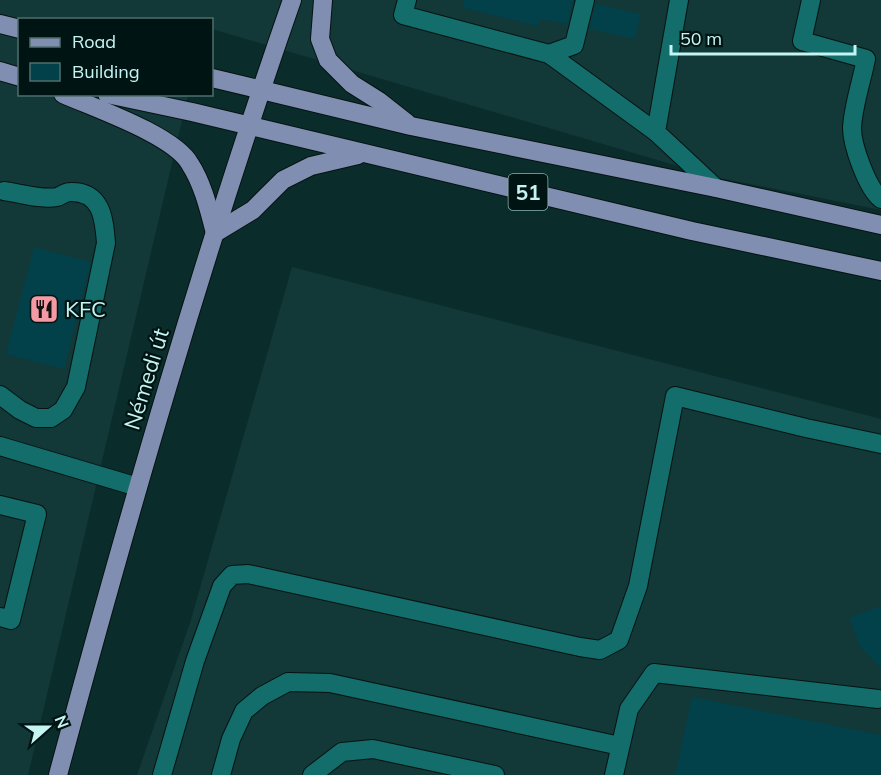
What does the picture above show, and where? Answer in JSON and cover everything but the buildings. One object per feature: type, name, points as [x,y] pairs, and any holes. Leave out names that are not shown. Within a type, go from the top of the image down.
[{"type":"main road","name":"Némedi út","points":[[58,775],[138,487],[260,90],[292,0]]},
{"type":"main road","points":[[323,0],[320,39],[328,60],[352,84],[379,101],[411,126]]},
{"type":"main road","points":[[0,24],[18,28]]},
{"type":"main road","points":[[0,71],[18,76]]},
{"type":"main road","name":"51","points":[[213,78],[411,126],[716,188],[881,225]]},
{"type":"main road","points":[[68,96],[162,137],[190,162],[207,202],[216,232],[253,210],[283,180],[311,166],[363,153]]},
{"type":"main road","name":"51","points":[[116,96],[692,231],[881,271]]},
{"type":"lane","points":[[407,0],[403,15],[549,54],[656,132],[716,188]]},
{"type":"lane","points":[[549,54],[574,45],[585,0]]},
{"type":"lane","points":[[656,132],[679,0]]},
{"type":"lane","points":[[811,0],[802,41],[866,59],[852,129],[863,173],[874,194],[881,199]]},
{"type":"lane","points":[[0,395],[20,410],[36,418],[51,418],[63,410],[75,387],[106,243],[105,221],[98,204],[88,196],[69,192],[56,197],[45,197],[4,191]]},
{"type":"lane","points":[[162,775],[199,650],[222,586],[232,575],[248,574],[600,650],[619,640],[638,586],[675,396],[881,444]]},
{"type":"lane","points":[[0,446],[138,487]]},
{"type":"lane","points":[[0,505],[37,514],[11,620],[0,617]]},
{"type":"lane","points":[[614,775],[629,709],[654,673],[878,699]]},
{"type":"lane","points":[[221,775],[231,739],[244,711],[262,696],[288,682],[330,683],[620,746]]},
{"type":"lane","points":[[312,775],[342,752],[374,749],[495,775]]},
{"type":"shaded area","points":[[0,0],[881,0],[881,210],[715,177],[213,29],[213,18],[18,18],[18,96],[188,96],[28,775],[0,775]]},
{"type":"shaded area","points":[[292,267],[881,419],[881,775],[137,775],[190,623]]},
{"type":"place","name":"KFC","points":[[44,309]]}]
